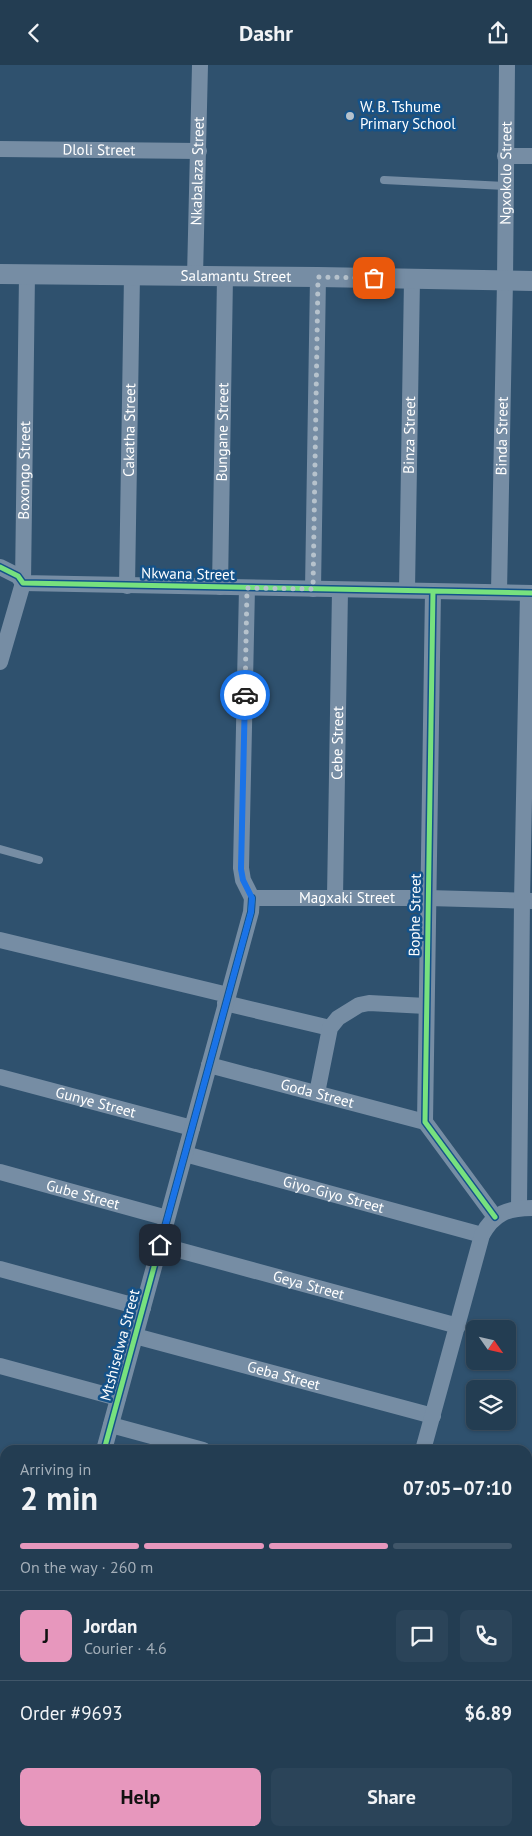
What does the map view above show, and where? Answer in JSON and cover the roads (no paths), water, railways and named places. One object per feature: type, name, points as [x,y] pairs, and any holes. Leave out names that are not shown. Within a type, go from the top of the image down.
[{"type":"street","name":"Nkabalaza Street","points":[[195,276],[200,65]]},
{"type":"street","name":"Ngxokolo Street","points":[[505,281],[506,65]]},
{"type":"street","name":"Dloli Street","points":[[0,149],[198,151]]},
{"type":"street","points":[[505,156],[532,156]]},
{"type":"street","name":"Salamantu Street","points":[[0,274],[532,281]]},
{"type":"street","name":"Boxongo Street","points":[[0,662],[22,583],[27,274]]},
{"type":"street","name":"Cakatha Street","points":[[127,585],[132,275]]},
{"type":"street","name":"Bungane Street","points":[[220,587],[225,277]]},
{"type":"street","points":[[313,589],[318,277]]},
{"type":"street","name":"Binza Street","points":[[407,590],[412,279]]},
{"type":"street","name":"Binda Street","points":[[499,592],[505,281]]},
{"type":"street","points":[[0,567],[18,576],[22,583]]},
{"type":"street","name":"Nkwana Street","points":[[22,583],[530,593]]},
{"type":"street","points":[[247,588],[241,869],[243,880],[252,898]]},
{"type":"street","name":"Cebe Street","points":[[335,897],[340,590]]},
{"type":"street","name":"Bophe Street","points":[[425,1122],[433,591]]},
{"type":"street","points":[[424,1445],[482,1235],[495,1217],[525,1208],[530,593]]},
{"type":"street","name":"Magxaki Street","points":[[252,898],[428,898],[527,901]]},
{"type":"street","name":"Mtshiselwa Street","points":[[105,1445],[251,912],[252,898]]},
{"type":"street","points":[[0,939],[330,1028]]},
{"type":"street","points":[[317,1093],[330,1028],[338,1018],[359,1005],[369,1003],[426,1006]]},
{"type":"street","name":"Goda Street","points":[[209,1065],[425,1122]]},
{"type":"street","name":"Gunye Street","points":[[0,1077],[192,1128]]},
{"type":"street","points":[[425,1122],[495,1217]]},
{"type":"street","name":"Giyo-Giyo Street","points":[[185,1154],[482,1235]]},
{"type":"street","name":"Gube Street","points":[[0,1172],[167,1218]]},
{"type":"street","name":"Geya Street","points":[[160,1245],[458,1325]]},
{"type":"street","points":[[0,1269],[142,1308]]},
{"type":"street","name":"Geba Street","points":[[135,1335],[433,1416]]},
{"type":"street","points":[[0,1366],[118,1398]]},
{"type":"street","points":[[111,1425],[185,1445]]},
{"type":"lane","points":[[384,180],[505,186]]},
{"type":"lane","points":[[0,849],[39,860]]},
{"type":"place","name":"W. B. Tshume Primary School","points":[[350,116]]}]
